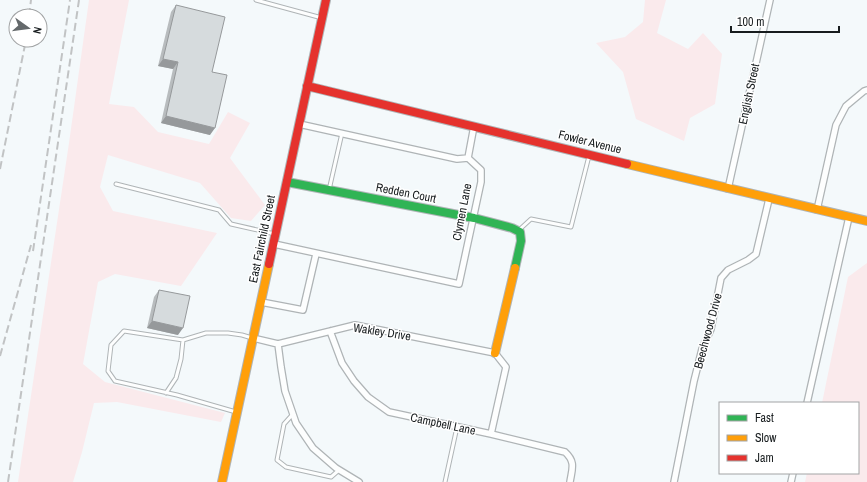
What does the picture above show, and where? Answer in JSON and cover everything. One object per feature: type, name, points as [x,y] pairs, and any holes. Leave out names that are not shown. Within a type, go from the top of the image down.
[{"type":"street","name":"East Fairchild Street","points":[[222,482],[326,0]]},
{"type":"street","name":"English Street","points":[[728,189],[770,0]]},
{"type":"street","name":"Fowler Avenue","points":[[307,86],[769,199],[867,221]]},
{"type":"street","points":[[818,210],[836,125],[846,106],[867,90]]},
{"type":"street","points":[[299,124],[457,159],[468,158],[474,126]]},
{"type":"street","name":"Clymen Lane","points":[[316,254],[459,284],[481,182],[481,170],[468,158]]},
{"type":"street","name":"Redden Court","points":[[287,182],[474,218],[512,228],[519,232]]},
{"type":"street","name":"Beechwood Drive","points":[[674,482],[694,381],[702,349],[711,329],[721,278],[728,270],[748,260],[756,254],[769,199]]},
{"type":"street","points":[[807,402],[849,217]]},
{"type":"street","points":[[491,434],[506,367],[495,353],[521,241],[519,232]]},
{"type":"street","points":[[261,302],[303,310],[316,254],[274,244]]},
{"type":"street","name":"Wakley Drive","points":[[253,338],[278,344],[355,325],[495,353]]},
{"type":"street","name":"Campbell Lane","points":[[330,331],[342,363],[354,381],[368,397],[389,412],[565,452],[571,457],[573,467],[570,482]]},
{"type":"street","points":[[278,344],[280,367],[285,391],[296,423],[313,448],[339,470],[359,482]]},
{"type":"lane","points":[[256,0],[322,18]]},
{"type":"lane","points":[[328,190],[342,133]]},
{"type":"lane","points":[[519,232],[531,219],[571,227],[589,154]]},
{"type":"lane","points":[[116,184],[219,210],[231,224],[276,234]]},
{"type":"lane","points":[[237,412],[115,381],[108,371],[111,345],[124,331],[183,340],[206,333],[228,333],[253,338]]},
{"type":"lane","points":[[166,393],[176,378],[181,359],[183,340]]},
{"type":"lane","points":[[293,414],[284,424],[277,460],[286,467],[331,478],[339,470]]},
{"type":"lane","points":[[445,482],[457,427]]},
{"type":"shaded area","points":[[89,0],[129,0],[109,104],[134,107],[158,132],[209,144],[228,112],[250,123],[230,158],[265,205],[251,221],[231,218],[200,183],[108,155],[100,187],[113,211],[217,233],[181,286],[115,274],[98,282],[83,364],[105,382],[225,413],[221,422],[117,402],[94,403],[73,482],[18,482],[69,143]]},
{"type":"shaded area","points":[[645,0],[666,0],[657,33],[688,49],[703,33],[722,54],[715,104],[690,118],[684,141],[636,119],[623,72],[596,43],[625,37],[643,22]]},
{"type":"shaded area","points":[[867,263],[867,482],[805,482],[807,474],[859,474],[859,402],[822,402],[848,277]]},
{"type":"building","points":[[176,5],[225,17],[212,72],[227,75],[215,128],[166,116],[178,62],[163,59]]},
{"type":"building","points":[[159,290],[190,296],[183,328],[152,321]]},
{"type":"railway","points":[[30,8],[31,0]]},
{"type":"railway","points":[[33,251],[70,0]]},
{"type":"railway","points":[[8,482],[79,0]]},
{"type":"railway","points":[[0,169],[24,48]]},
{"type":"railway","points":[[0,356],[31,245]]},
{"type":"traffic: fast","points":[[287,182],[474,218],[512,228],[520,232],[521,241],[515,268]]},
{"type":"traffic: slow","points":[[627,164],[867,221]]},
{"type":"traffic: slow","points":[[222,482],[269,264]]},
{"type":"traffic: slow","points":[[495,353],[515,268]]},
{"type":"traffic: jam","points":[[269,264],[326,0]]},
{"type":"traffic: jam","points":[[307,86],[627,164]]}]
